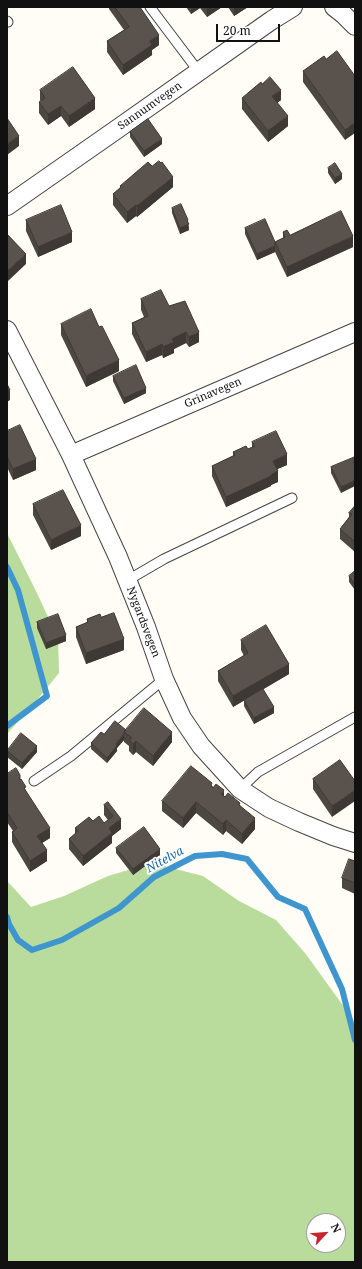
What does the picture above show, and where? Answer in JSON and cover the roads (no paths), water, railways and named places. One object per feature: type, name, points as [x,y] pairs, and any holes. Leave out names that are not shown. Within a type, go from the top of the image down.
[{"type":"street","name":"Sannumvegen","points":[[7,206],[272,20],[293,7]]},
{"type":"street","points":[[334,7],[355,26]]},
{"type":"street","name":"Nygardsvegen","points":[[7,330],[71,454],[118,557],[146,627],[164,679],[182,718],[201,746],[240,789],[269,808],[298,822],[355,843]]},
{"type":"street","name":"Grinavegen","points":[[71,454],[355,332]]},
{"type":"lane","points":[[150,7],[199,72]]},
{"type":"lane","points":[[128,580],[164,559],[292,498]]},
{"type":"lane","points":[[34,781],[71,756],[164,679]]},
{"type":"lane","points":[[240,789],[258,772],[355,717]]},
{"type":"waterway","name":"Nitelva","points":[[7,567],[18,590],[47,696],[7,726]]},
{"type":"waterway","name":"Nitelva","points":[[7,917],[9,924],[18,940],[32,950],[62,940],[119,908],[154,877],[195,856],[222,854],[247,859],[278,897],[305,909],[342,989],[355,1040]]}]
